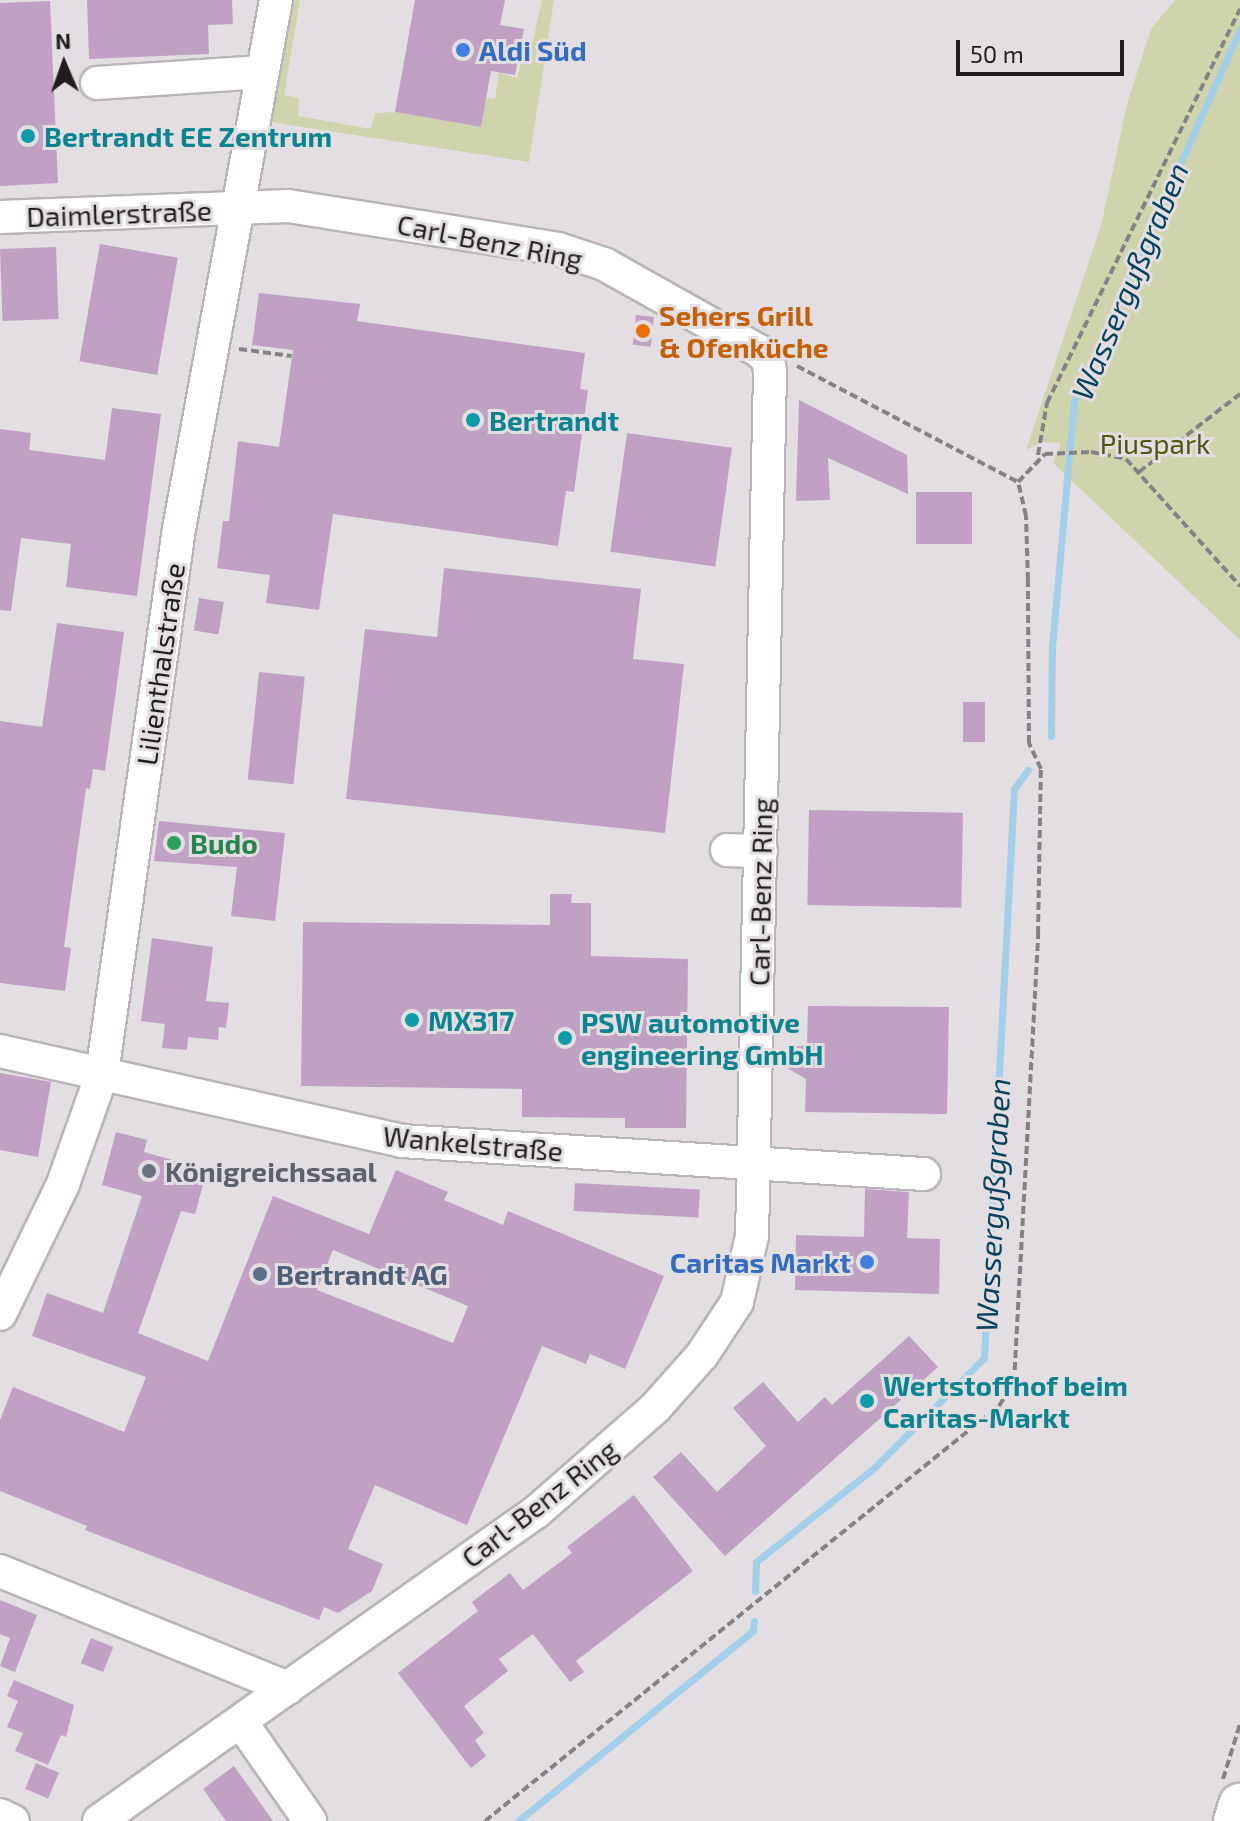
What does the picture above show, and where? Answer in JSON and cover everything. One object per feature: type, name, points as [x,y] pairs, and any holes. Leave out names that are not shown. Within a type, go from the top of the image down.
[{"type":"street","name":"Lilienthalstraße","points":[[0,1314],[63,1184],[102,1074],[179,529],[276,0]]},
{"type":"street","points":[[97,83],[262,72]]},
{"type":"street","name":"Carl-Benz Ring","points":[[99,1821],[536,1512],[671,1390],[721,1330],[742,1288],[752,1236],[761,851],[757,594],[768,359],[604,264],[558,249],[288,206],[238,207]]},
{"type":"street","name":"Daimlerstraße","points":[[0,217],[238,207]]},
{"type":"street","points":[[727,850],[761,851]]},
{"type":"street","name":"Wankelstraße","points":[[0,1051],[402,1141],[924,1174]]},
{"type":"street","points":[[0,1571],[288,1688]]},
{"type":"street","points":[[241,1722],[310,1821]]},
{"type":"street","points":[[0,1815],[13,1821]]},
{"type":"path","points":[[485,1821],[999,1406],[1014,1382],[1038,934],[1041,769],[1029,743],[1028,580],[1018,482],[1038,455],[1047,403],[1240,9]]},
{"type":"path","points":[[213,345],[292,356]]},
{"type":"path","points":[[768,359],[800,368],[1018,482]]},
{"type":"path","points":[[1139,472],[1240,394]]},
{"type":"path","points":[[1038,455],[1078,452],[1116,455],[1139,472],[1240,586]]},
{"type":"path","points":[[1231,1806],[1240,1724]]},
{"type":"green space","points":[[293,0],[300,0],[284,95],[299,98],[298,116],[371,129],[375,113],[395,112],[481,127],[486,98],[495,99],[499,73],[517,78],[524,52],[531,50],[542,0],[554,0],[529,162],[270,122]]},
{"type":"green space","name":"Piuspark","points":[[1175,0],[1240,0],[1240,640],[1053,463],[1061,443],[1041,442],[1026,450],[1101,226],[1127,104],[1151,29]]},
{"type":"building","points":[[87,0],[232,0],[233,24],[208,25],[209,54],[89,59]]},
{"type":"building","name":"Aldi Süd","points":[[415,0],[505,0],[500,25],[524,29],[515,75],[491,71],[481,127],[395,112]]},
{"type":"building","name":"Bertrandt EE Zentrum","points":[[50,1],[58,183],[0,186],[0,3]]},
{"type":"building","points":[[100,244],[178,258],[157,375],[79,361]]},
{"type":"building","points":[[56,247],[59,319],[3,321],[0,249]]},
{"type":"building","name":"Bertrandt","points":[[259,293],[360,304],[357,321],[585,353],[580,389],[588,390],[574,492],[566,491],[558,546],[333,514],[319,610],[266,603],[270,575],[217,568],[223,521],[229,521],[238,441],[279,447],[293,350],[252,345]]},
{"type":"building","name":"Sehers Grill & Ofenküche","points":[[636,315],[654,317],[651,347],[633,345]]},
{"type":"building","points":[[799,400],[907,455],[908,494],[828,458],[830,500],[796,501]]},
{"type":"building","points":[[112,408],[161,414],[137,596],[66,587],[71,544],[21,538],[11,611],[0,610],[0,429],[31,433],[29,450],[105,460]]},
{"type":"building","points":[[627,433],[732,448],[715,567],[610,552]]},
{"type":"building","points":[[916,492],[972,492],[972,544],[916,544]]},
{"type":"building","points":[[444,568],[641,589],[633,659],[684,664],[665,833],[346,799],[365,629],[437,637]]},
{"type":"building","points":[[199,598],[224,602],[219,635],[194,631]]},
{"type":"building","points":[[57,623],[124,632],[105,771],[93,769],[90,789],[86,788],[64,947],[71,948],[65,991],[0,983],[0,721],[42,727]]},
{"type":"building","points":[[259,672],[305,677],[293,784],[248,779]]},
{"type":"building","points":[[963,702],[985,702],[985,742],[963,742]]},
{"type":"building","points":[[809,810],[963,813],[961,908],[807,905]]},
{"type":"building","points":[[159,821],[285,833],[275,921],[231,916],[237,867],[154,861]]},
{"type":"building","points":[[550,894],[572,894],[571,903],[591,903],[591,956],[688,959],[686,1128],[625,1128],[625,1118],[522,1117],[522,1089],[301,1086],[303,922],[550,925]]},
{"type":"building","points":[[152,938],[213,947],[206,1001],[229,1003],[226,1028],[219,1027],[218,1040],[188,1037],[187,1050],[162,1048],[165,1024],[141,1021]]},
{"type":"building","points":[[808,1006],[949,1007],[947,1114],[805,1112],[806,1079],[787,1068],[788,1048],[807,1045]]},
{"type":"building","points":[[0,1073],[51,1082],[38,1157],[0,1150]]},
{"type":"building","points":[[116,1132],[147,1140],[144,1152],[194,1166],[191,1177],[204,1181],[195,1214],[181,1211],[138,1333],[208,1361],[273,1196],[369,1234],[396,1170],[448,1192],[444,1200],[503,1225],[508,1211],[664,1276],[625,1369],[590,1354],[586,1364],[542,1346],[467,1525],[375,1485],[348,1549],[383,1564],[372,1591],[338,1613],[324,1607],[319,1620],[85,1530],[87,1526],[0,1491],[0,1420],[13,1387],[124,1432],[146,1377],[32,1336],[47,1293],[103,1313],[142,1196],[102,1185]],"holes":[[[333,1250],[468,1306],[453,1343],[317,1290]]]},
{"type":"building","points":[[575,1183],[700,1190],[698,1218],[574,1211]]},
{"type":"building","points":[[865,1189],[909,1192],[907,1238],[940,1239],[939,1294],[795,1290],[796,1235],[864,1237]]},
{"type":"building","points":[[909,1336],[938,1367],[725,1556],[653,1477],[681,1452],[717,1492],[766,1446],[733,1408],[763,1382],[798,1422],[825,1397],[832,1405]]},
{"type":"building","points":[[634,1495],[693,1571],[576,1661],[584,1672],[570,1682],[533,1634],[499,1659],[508,1671],[464,1706],[484,1733],[475,1740],[486,1756],[471,1768],[398,1673],[478,1611],[472,1602],[510,1573],[523,1590],[572,1553],[567,1547]]},
{"type":"building","points":[[0,1600],[37,1615],[15,1672],[0,1666],[10,1638],[0,1634]]},
{"type":"building","points":[[91,1638],[113,1647],[103,1672],[81,1663]]},
{"type":"building","points":[[14,1680],[74,1705],[66,1737],[61,1735],[48,1765],[15,1751],[23,1733],[7,1727],[18,1701],[7,1696]]},
{"type":"building","points":[[36,1763],[59,1773],[48,1799],[25,1789]]},
{"type":"building","points":[[234,1766],[273,1821],[226,1821],[203,1789]]},
{"type":"waterway","name":"Wassergußgraben","points":[[1051,736],[1052,647],[1074,402],[1240,29]]},
{"type":"waterway","name":"Wassergußgraben","points":[[755,1591],[756,1562],[875,1467],[984,1358],[1014,789],[1028,770]]},
{"type":"waterway","name":"Wassergußgraben","points":[[518,1821],[753,1631],[754,1621]]},
{"type":"place","name":"Aldi Süd","points":[[463,50]]},
{"type":"place","name":"Bertrandt EE Zentrum","points":[[28,136]]},
{"type":"place","name":"Sehers Grill & Ofenküche","points":[[643,331]]},
{"type":"place","name":"Bertrandt","points":[[473,420]]},
{"type":"place","name":"Budo","points":[[174,843]]},
{"type":"place","name":"MX317","points":[[412,1020]]},
{"type":"place","name":"PSW automotive engineering GmbH","points":[[565,1038]]},
{"type":"place","name":"Königreichssaal","points":[[149,1171]]},
{"type":"place","name":"Caritas Markt","points":[[867,1262]]},
{"type":"place","name":"Bertrandt AG","points":[[260,1274]]},
{"type":"place","name":"Wertstoffhof beim Caritas-Markt","points":[[867,1401]]}]
